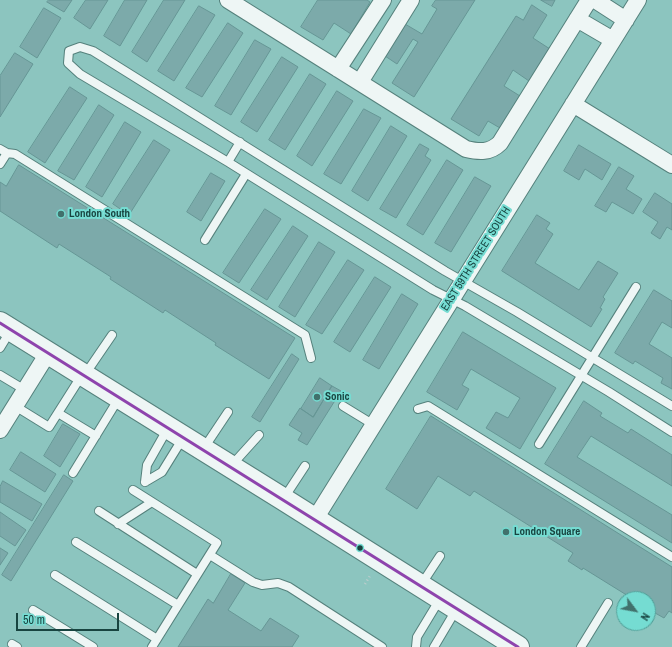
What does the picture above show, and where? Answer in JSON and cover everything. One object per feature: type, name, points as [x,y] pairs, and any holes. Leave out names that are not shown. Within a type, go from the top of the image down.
[{"type":"main road","points":[[4,334],[48,353],[84,375],[421,586],[506,642]]},
{"type":"street","points":[[228,0],[466,149],[476,152],[491,150],[500,143],[589,0]]},
{"type":"street","points":[[338,69],[383,0]]},
{"type":"street","points":[[360,82],[408,5],[390,0]]},
{"type":"street","points":[[595,0],[626,20]]},
{"type":"street","name":"EAST 59TH STREET SOUTH","points":[[315,519],[638,0]]},
{"type":"street","points":[[577,19],[613,40]]},
{"type":"street","points":[[573,104],[672,166]]},
{"type":"street","points":[[0,430],[48,353]]},
{"type":"lane","points":[[672,406],[517,312],[445,271],[93,51],[80,47],[69,51],[68,63],[80,74],[228,162],[415,279],[466,306],[672,432]]},
{"type":"lane","points":[[228,162],[240,142]]},
{"type":"lane","points":[[0,164],[3,151],[15,154],[305,335],[311,358]]},
{"type":"lane","points":[[205,240],[246,174]]},
{"type":"lane","points":[[539,444],[636,288]]},
{"type":"lane","points":[[15,406],[49,427],[112,335]]},
{"type":"lane","points":[[0,375],[25,390]]},
{"type":"lane","points":[[73,473],[119,397]]},
{"type":"lane","points":[[343,406],[374,425]]},
{"type":"lane","points":[[418,409],[428,406],[672,557]]},
{"type":"lane","points":[[58,412],[96,436]]},
{"type":"lane","points":[[203,450],[228,412]]},
{"type":"lane","points":[[176,432],[162,472],[145,482],[147,465],[176,432]]},
{"type":"lane","points":[[231,466],[259,435]]},
{"type":"lane","points":[[283,499],[305,466]]},
{"type":"lane","points":[[133,490],[217,543],[152,647]]},
{"type":"lane","points":[[118,524],[152,502]]},
{"type":"lane","points":[[99,511],[197,574]]},
{"type":"lane","points":[[76,542],[178,605]]},
{"type":"lane","points":[[210,555],[253,582],[262,585],[278,583],[289,587],[382,647]]},
{"type":"lane","points":[[421,586],[440,556]]},
{"type":"lane","points":[[55,575],[157,639]]},
{"type":"lane","points":[[581,647],[608,603]]},
{"type":"lane","points":[[416,647],[417,637],[448,604]]},
{"type":"lane","points":[[434,647],[448,604]]},
{"type":"lane","points":[[33,610],[93,647]]},
{"type":"building","points":[[49,0],[72,0],[64,12],[47,2]]},
{"type":"building","points":[[86,0],[108,0],[90,29],[74,18]]},
{"type":"building","points":[[125,0],[147,0],[120,46],[104,36]]},
{"type":"building","points":[[164,0],[185,0],[147,62],[132,52]]},
{"type":"building","points":[[318,0],[367,0],[370,2],[351,34],[334,23],[323,40],[301,27]]},
{"type":"building","points":[[436,0],[475,0],[414,97],[392,83],[418,42],[413,39],[397,64],[385,56],[405,24],[422,34],[437,9],[432,6]]},
{"type":"building","points":[[541,0],[555,0],[552,6]]},
{"type":"building","points":[[532,5],[547,15],[533,38],[550,49],[529,81],[513,70],[504,86],[520,96],[500,128],[488,121],[479,136],[451,119],[516,16],[523,20]]},
{"type":"building","points":[[199,6],[215,15],[174,81],[158,71]]},
{"type":"building","points":[[44,8],[61,18],[37,58],[20,47]]},
{"type":"building","points":[[228,23],[243,33],[202,97],[186,88]]},
{"type":"building","points":[[255,40],[271,49],[231,115],[215,106]]},
{"type":"building","points":[[15,53],[33,64],[0,117],[0,76]]},
{"type":"building","points":[[282,57],[298,67],[257,132],[241,122]]},
{"type":"building","points":[[310,74],[326,84],[285,150],[269,140]]},
{"type":"building","points":[[70,87],[87,98],[45,163],[28,152]]},
{"type":"building","points":[[337,91],[353,101],[312,166],[297,156]]},
{"type":"building","points":[[99,105],[114,115],[74,180],[58,171]]},
{"type":"building","points":[[364,109],[381,118],[341,184],[324,174]]},
{"type":"building","points":[[125,122],[141,132],[102,197],[86,187]]},
{"type":"building","points":[[391,126],[407,136],[368,201],[352,191]]},
{"type":"building","points":[[154,140],[170,150],[129,215],[113,204]]},
{"type":"building","points":[[420,144],[429,149],[425,156],[431,160],[396,218],[380,209]]},
{"type":"building","points":[[579,145],[611,164],[602,180],[585,169],[579,180],[564,171]]},
{"type":"building","points":[[447,160],[463,170],[423,235],[407,225]]},
{"type":"building","points":[[19,165],[295,338],[269,379],[215,345],[216,343],[165,310],[163,313],[110,279],[111,277],[59,244],[57,248],[0,211],[0,182],[6,186]]},
{"type":"building","points":[[619,167],[634,176],[626,189],[642,199],[633,214],[612,202],[606,212],[595,206]]},
{"type":"building","points":[[211,173],[225,181],[201,221],[187,212]]},
{"type":"building","points":[[475,177],[491,186],[451,252],[435,243]]},
{"type":"building","points":[[655,193],[672,204],[672,230],[667,227],[660,239],[651,233],[658,222],[643,212]]},
{"type":"building","points":[[265,209],[281,219],[239,283],[223,273]]},
{"type":"building","points":[[537,215],[550,223],[546,229],[553,234],[535,263],[579,290],[598,261],[618,273],[603,297],[605,299],[600,308],[602,309],[591,327],[502,271]]},
{"type":"building","points":[[293,226],[308,236],[267,300],[251,290]]},
{"type":"building","points":[[319,242],[335,252],[295,317],[279,307]]},
{"type":"building","points":[[348,260],[364,270],[322,334],[306,325]]},
{"type":"building","points":[[375,277],[391,287],[350,352],[334,342]]},
{"type":"building","points":[[654,290],[672,301],[672,328],[662,322],[649,344],[672,358],[672,389],[661,383],[663,378],[635,361],[633,364],[615,353]]},
{"type":"building","points":[[402,294],[418,304],[379,369],[363,360]]},
{"type":"building","points":[[463,332],[556,388],[520,449],[486,428],[496,412],[508,418],[520,398],[471,369],[462,385],[469,389],[457,410],[427,392]]},
{"type":"building","points":[[292,354],[299,359],[260,422],[252,417]]},
{"type":"building","name":"Sonic","points":[[320,378],[332,386],[313,417],[301,409]]},
{"type":"building","points":[[332,386],[341,391],[307,445],[298,440],[302,433],[289,425],[300,408],[313,417]]},
{"type":"building","points":[[584,401],[602,413],[600,416],[628,433],[631,429],[672,455],[672,486],[591,436],[577,457],[672,515],[672,543],[545,464]]},
{"type":"building","points":[[431,416],[672,567],[672,613],[669,611],[664,618],[656,614],[656,591],[620,591],[583,568],[582,570],[568,561],[573,553],[474,491],[470,496],[438,476],[417,509],[386,489]]},
{"type":"building","points":[[63,424],[80,434],[60,467],[44,456]]},
{"type":"building","points":[[21,452],[56,474],[45,492],[10,470]]},
{"type":"building","points":[[64,475],[73,481],[11,581],[2,575]]},
{"type":"building","points":[[3,481],[42,504],[32,521],[0,502],[0,487]]},
{"type":"building","points":[[0,512],[26,530],[15,546],[0,536]]},
{"type":"building","points":[[0,548],[8,553],[0,565]]},
{"type":"building","points":[[231,574],[245,583],[228,610],[261,631],[270,618],[299,636],[292,647],[178,647],[208,599],[213,603]]},
{"type":"transit line","points":[[0,323],[518,647]]},
{"type":"place","name":"London South","points":[[61,214]]},
{"type":"place","name":"Sonic","points":[[317,397]]},
{"type":"place","name":"London Square","points":[[506,532]]}]
